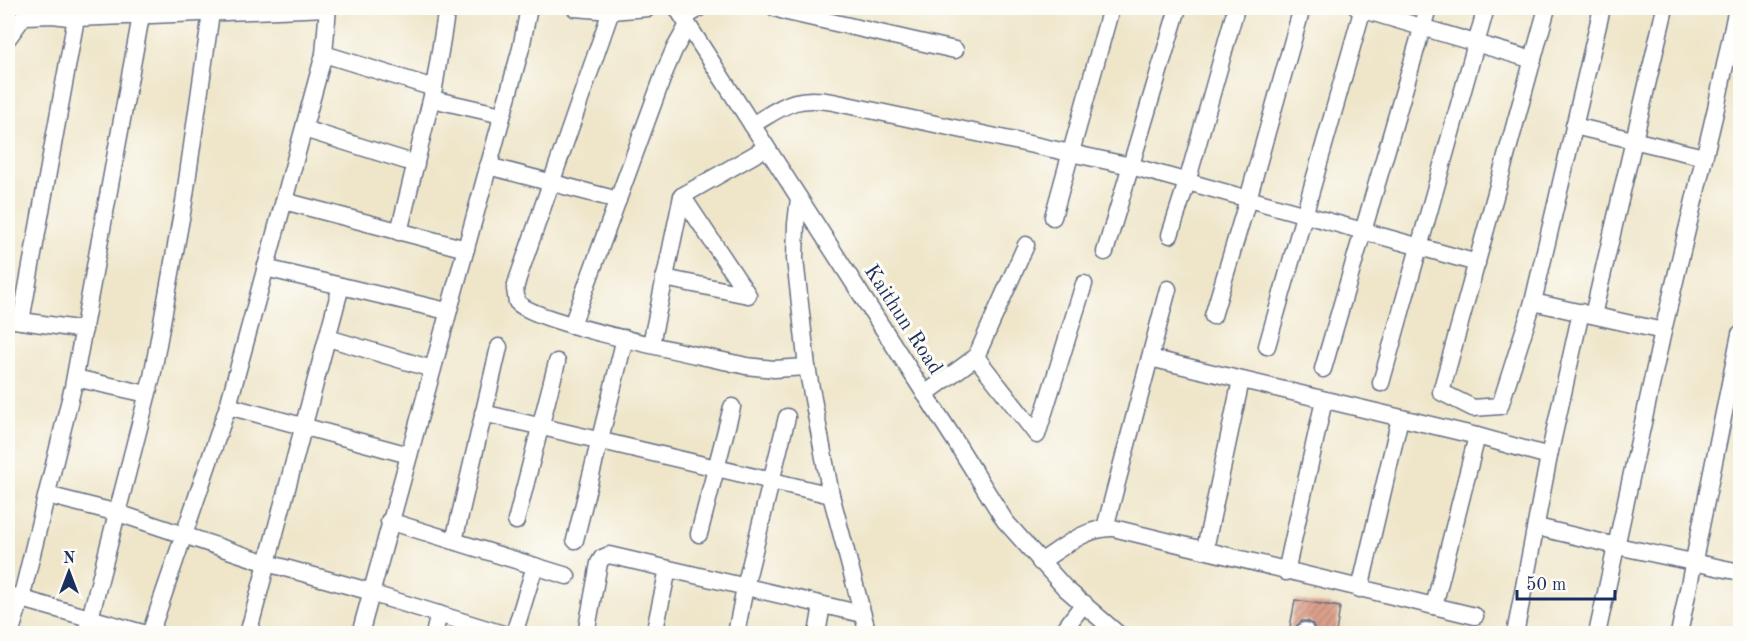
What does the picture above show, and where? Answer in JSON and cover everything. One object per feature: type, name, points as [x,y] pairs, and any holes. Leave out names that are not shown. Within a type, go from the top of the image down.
[{"type":"street","points":[[8,38],[24,16],[53,11],[76,18],[221,10],[328,8],[324,54],[228,406],[148,633],[89,626],[14,597]]},
{"type":"street","points":[[399,232],[433,94],[447,8]]},
{"type":"street","points":[[360,633],[389,520],[521,48],[529,8]]},
{"type":"street","points":[[575,8],[611,11],[648,8]]},
{"type":"street","points":[[572,326],[674,50],[683,17],[699,8]]},
{"type":"street","points":[[775,8],[955,50]]},
{"type":"street","points":[[1053,217],[1069,152],[1111,8]]},
{"type":"street","points":[[1105,252],[1178,8]]},
{"type":"street","points":[[1170,235],[1236,8]]},
{"type":"street","points":[[1213,316],[1302,8]]},
{"type":"street","points":[[1267,346],[1361,8],[1533,60]]},
{"type":"street","points":[[1323,369],[1428,8]]},
{"type":"street","points":[[1381,383],[1486,8]]},
{"type":"street","points":[[1547,8],[1441,392],[1473,408],[1500,406],[1533,302],[1602,8]]},
{"type":"street","points":[[1515,633],[1549,456],[1635,141],[1665,8]]},
{"type":"street","points":[[1597,633],[1737,8]]},
{"type":"street","points":[[89,626],[147,394],[221,10]]},
{"type":"street","points":[[611,11],[518,278],[516,297],[520,305],[572,326],[746,366],[774,369],[807,367]]},
{"type":"street","points":[[10,633],[14,597],[46,495],[75,378],[141,16]]},
{"type":"street","name":"Kaithun Road","points":[[683,17],[1005,521],[1065,588],[1118,633]]},
{"type":"street","points":[[76,18],[14,320],[84,330]]},
{"type":"street","points":[[324,54],[433,94],[502,115]]},
{"type":"street","points":[[752,125],[789,103],[816,99],[1131,166],[1477,263]]},
{"type":"street","points":[[1574,126],[1704,157]]},
{"type":"street","points":[[304,129],[416,164]]},
{"type":"street","points":[[651,344],[682,196],[766,148]]},
{"type":"street","points":[[488,166],[618,200]]},
{"type":"street","points":[[664,278],[748,295],[682,196]]},
{"type":"street","points":[[799,198],[795,259],[807,367],[831,495],[868,627]]},
{"type":"street","points":[[284,201],[466,249]]},
{"type":"street","points":[[925,393],[976,357],[1026,245]]},
{"type":"street","points":[[265,268],[447,311]]},
{"type":"street","points":[[976,357],[1037,435],[1084,284]]},
{"type":"street","points":[[248,633],[341,286]]},
{"type":"street","points":[[1105,528],[1168,289]]},
{"type":"street","points":[[1533,302],[1663,331]]},
{"type":"street","points":[[1679,633],[1736,375],[1740,334]]},
{"type":"street","points":[[328,338],[432,369]]},
{"type":"street","points":[[575,540],[625,338]]},
{"type":"street","points":[[454,541],[499,347]]},
{"type":"street","points":[[1149,358],[1477,436],[1549,456]]},
{"type":"street","points":[[516,521],[557,362]]},
{"type":"street","points":[[75,378],[147,394]]},
{"type":"street","points":[[1205,549],[1241,380]]},
{"type":"street","points":[[1287,572],[1324,400]]},
{"type":"street","points":[[228,406],[409,455]]},
{"type":"street","points":[[699,534],[732,407]]},
{"type":"street","points":[[483,413],[831,495]]},
{"type":"street","points":[[736,633],[745,587],[787,417]]},
{"type":"street","points":[[1360,589],[1400,418]]},
{"type":"street","points":[[1434,606],[1477,436]]},
{"type":"street","points":[[46,495],[118,513],[267,562],[503,633]]},
{"type":"street","points":[[389,520],[567,576]]},
{"type":"street","points":[[1537,527],[1740,572]]},
{"type":"street","points":[[1040,562],[1085,535],[1105,528],[1121,529],[1287,572],[1475,616]]},
{"type":"street","points":[[586,633],[598,563],[609,555],[822,605],[868,627]]},
{"type":"street","points":[[514,633],[535,566]]},
{"type":"street","points":[[654,633],[668,569]]},
{"type":"street","points":[[1061,633],[1084,603]]},
{"type":"street","points":[[817,633],[822,605]]},
{"type":"street","points":[[434,633],[439,614]]},
{"type":"building","points":[[1295,600],[1340,607],[1336,633],[1315,631],[1313,624],[1307,621],[1302,621],[1294,628],[1290,627]]}]
